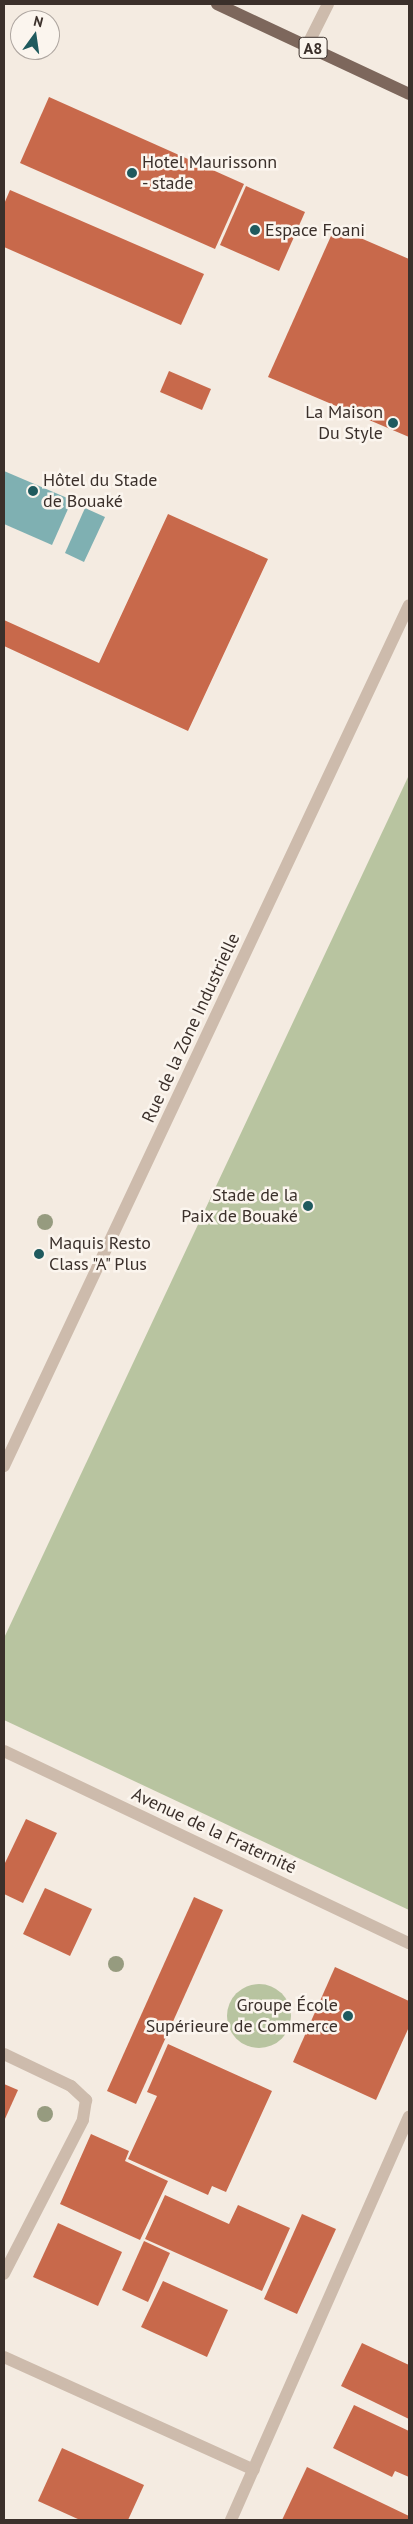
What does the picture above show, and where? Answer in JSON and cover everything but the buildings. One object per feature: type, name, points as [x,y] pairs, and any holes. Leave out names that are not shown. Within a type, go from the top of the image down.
[{"type":"main road","name":"A8","points":[[217,4],[409,94]]},
{"type":"street","points":[[308,46],[328,4]]},
{"type":"street","name":"Rue de la Zone Industrielle","points":[[4,1466],[409,605]]},
{"type":"street","name":"Avenue de la Fraternité","points":[[4,1751],[409,1943]]},
{"type":"street","points":[[4,2054],[71,2086],[86,2100],[83,2120],[4,2274]]},
{"type":"street","points":[[231,2520],[409,2117]]},
{"type":"street","points":[[4,2357],[254,2470]]},
{"type":"green space","name":"Stade de la Paix de Bouaké","points":[[409,775],[409,1910],[4,1720],[4,1638]]},
{"type":"green space","points":[[259,1984],[277,1989],[282,1993],[286,1998],[291,2016],[286,2034],[282,2039],[277,2043],[259,2048],[241,2043],[236,2039],[232,2034],[227,2016],[232,1998],[236,1993],[241,1989]]},
{"type":"water","points":[[4,471],[72,500],[52,545],[4,524]]},
{"type":"water","points":[[85,508],[105,517],[84,562],[65,553]]},
{"type":"place","name":"Hotel Maurissonn - stade","points":[[132,173]]},
{"type":"place","name":"Espace Foani","points":[[255,230]]},
{"type":"place","name":"La Maison Du Style","points":[[393,423]]},
{"type":"place","name":"Hôtel du Stade de Bouaké","points":[[33,491]]},
{"type":"place","name":"Stade de la Paix de Bouaké","points":[[308,1206]]},
{"type":"place","name":"Maquis Resto Class \"A\" Plus","points":[[39,1254]]},
{"type":"place","name":"Groupe École Supérieure de Commerce","points":[[348,2016]]}]
